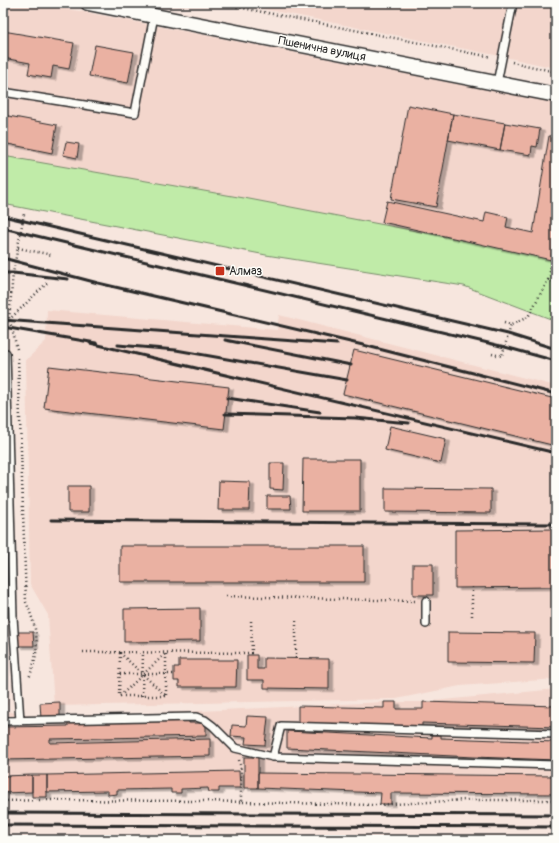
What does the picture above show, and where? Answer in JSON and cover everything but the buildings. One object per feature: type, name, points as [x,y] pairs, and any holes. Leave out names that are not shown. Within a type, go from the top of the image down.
[{"type":"street","name":"Пшенична вулиця","points":[[88,3],[556,95]]},
{"type":"lane","points":[[497,83],[513,3]]},
{"type":"lane","points":[[3,92],[135,112],[154,16]]},
{"type":"lane","points":[[3,353],[6,353],[13,617],[20,721]]},
{"type":"lane","points":[[426,601],[426,624]]},
{"type":"lane","points":[[3,721],[196,717],[205,720],[213,726],[235,748],[273,757],[556,765]]},
{"type":"lane","points":[[273,757],[281,726],[556,734]]},
{"type":"path","points":[[217,3],[501,59],[556,72]]},
{"type":"path","points":[[18,702],[32,671],[38,643],[33,620],[26,602],[19,361],[9,320],[13,273],[24,214],[26,215]]},
{"type":"path","points":[[504,323],[511,325],[528,316],[548,280],[556,244]]},
{"type":"path","points":[[18,248],[52,255]]},
{"type":"path","points":[[548,280],[556,282]]},
{"type":"path","points":[[9,320],[49,281]]},
{"type":"path","points":[[492,354],[502,356],[511,325]]},
{"type":"path","points":[[472,587],[472,618]]},
{"type":"path","points":[[226,596],[426,601]]},
{"type":"path","points":[[83,652],[252,653],[251,620]]},
{"type":"path","points":[[296,621],[296,659]]},
{"type":"path","points":[[120,652],[166,696]]},
{"type":"path","points":[[120,652],[120,696]]},
{"type":"path","points":[[142,696],[143,652]]},
{"type":"path","points":[[120,696],[166,653]]},
{"type":"path","points":[[166,653],[166,696]]},
{"type":"path","points":[[120,674],[174,674]]},
{"type":"path","points":[[120,696],[166,696]]},
{"type":"path","points":[[235,748],[242,769],[241,802]]},
{"type":"path","points":[[3,801],[241,802],[375,805],[466,800],[556,800]]},
{"type":"shaded area","points":[[3,3],[29,3],[79,11],[556,103],[556,219],[547,272],[3,193]]},
{"type":"shaded area","points":[[234,3],[556,3],[556,68],[495,55]]},
{"type":"shaded area","points":[[47,310],[277,330],[279,315],[556,386],[556,679],[460,686],[396,699],[54,706],[48,615],[30,584],[26,360],[46,341]]},
{"type":"shaded area","points":[[3,436],[8,705],[3,705]]},
{"type":"shaded area","points":[[556,689],[556,794],[391,793],[391,804],[380,804],[380,793],[240,788],[219,788],[219,792],[209,792],[208,788],[181,789],[181,793],[171,793],[171,789],[117,790],[117,794],[108,795],[108,791],[47,792],[47,797],[32,797],[32,792],[3,793],[3,710],[41,719],[384,702],[423,702]]},
{"type":"green space","points":[[3,156],[244,198],[556,258],[556,321],[464,286],[266,255],[3,204]]},
{"type":"railway","points":[[3,216],[508,334],[556,349]]},
{"type":"railway","points":[[3,228],[505,347],[556,361]]},
{"type":"railway","points":[[3,258],[98,283],[363,345],[556,394]]},
{"type":"railway","points":[[3,273],[68,279]]},
{"type":"railway","points":[[3,320],[337,344]]},
{"type":"railway","points":[[3,327],[96,343]]},
{"type":"railway","points":[[225,340],[351,365]]},
{"type":"railway","points":[[90,343],[556,453]]},
{"type":"railway","points":[[118,345],[176,350],[347,380]]},
{"type":"railway","points":[[227,398],[320,412]]},
{"type":"railway","points":[[225,414],[355,418],[409,423]]},
{"type":"railway","points":[[51,520],[556,524]]},
{"type":"railway","points":[[3,813],[556,815]]},
{"type":"railway","points":[[3,825],[556,827]]},
{"type":"place","name":"Алмаз","points":[[220,271]]}]
